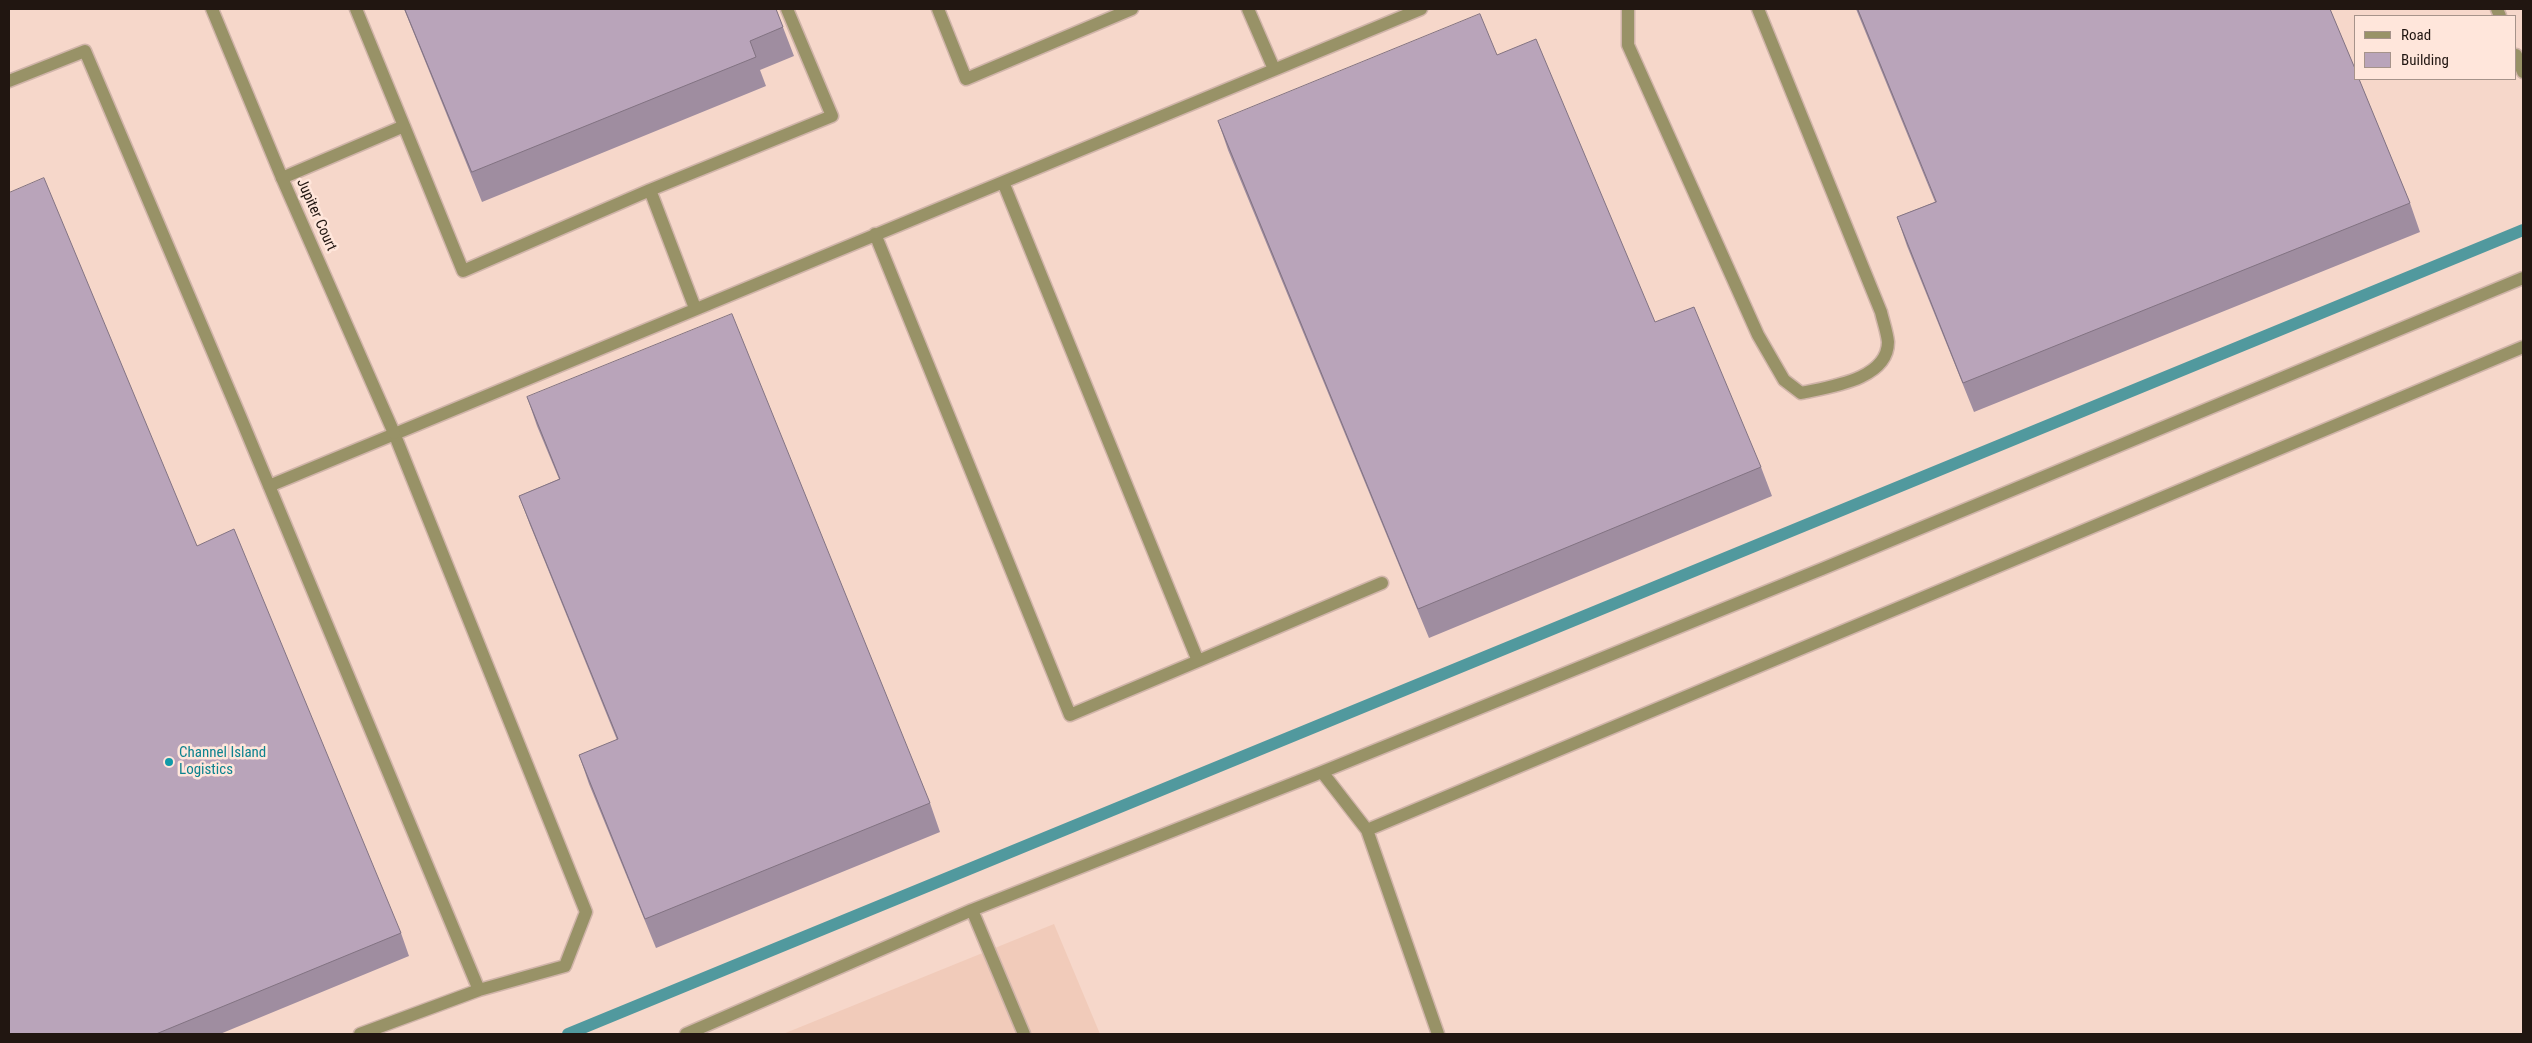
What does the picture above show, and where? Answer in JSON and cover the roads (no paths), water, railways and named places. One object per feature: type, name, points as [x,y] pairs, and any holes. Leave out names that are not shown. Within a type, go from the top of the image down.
[{"type":"street","name":"Jupiter Court","points":[[212,9],[282,178],[394,433],[586,912],[564,966],[479,990]]},
{"type":"street","points":[[356,9],[463,270],[650,190],[832,116],[787,9]]},
{"type":"street","points":[[938,9],[966,79],[1132,9]]},
{"type":"street","points":[[1248,9],[1274,69]]},
{"type":"street","points":[[269,486],[1421,9]]},
{"type":"street","points":[[1628,9],[1628,45],[1754,326],[1784,380],[1801,392],[1855,381],[1880,364],[1888,344],[1881,312],[1758,9]]},
{"type":"street","points":[[9,81],[84,51],[269,486],[479,990],[360,1034]]},
{"type":"street","points":[[2517,57],[2523,72]]},
{"type":"street","points":[[282,178],[404,126]]},
{"type":"street","points":[[1002,182],[1198,661]]},
{"type":"street","points":[[650,190],[695,308]]},
{"type":"street","points":[[875,234],[1070,715],[1382,584]]},
{"type":"street","points":[[686,1034],[972,910],[1322,772],[1822,569],[2523,278]]},
{"type":"street","points":[[1367,830],[2523,347]]},
{"type":"street","points":[[1322,772],[1367,830],[1438,1034]]},
{"type":"street","points":[[972,910],[1024,1034]]},
{"type":"waterway","points":[[568,1034],[2523,230]]},
{"type":"place","name":"Channel Island Logistics","points":[[169,762]]}]
